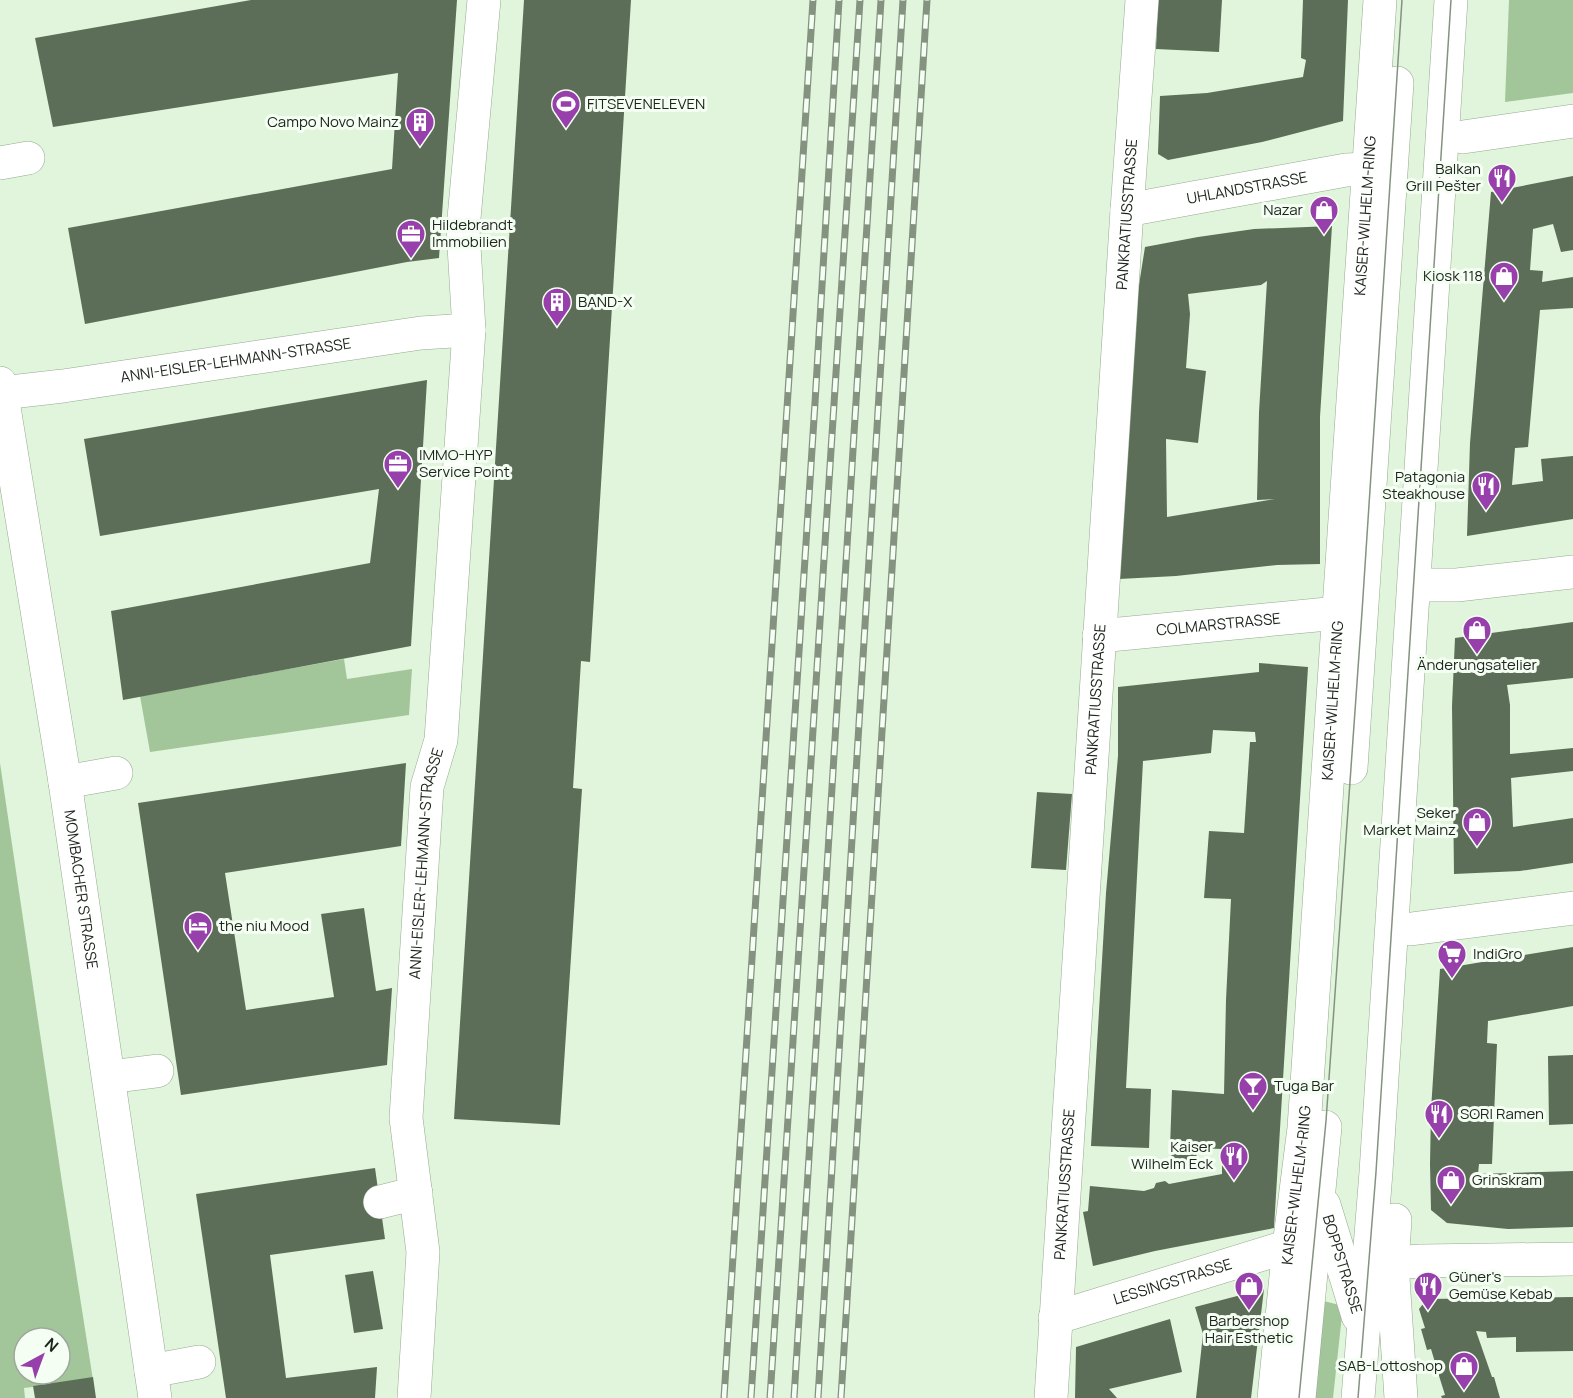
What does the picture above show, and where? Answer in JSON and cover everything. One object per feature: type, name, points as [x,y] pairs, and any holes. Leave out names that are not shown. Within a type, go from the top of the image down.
[{"type":"street","name":"ANNI-EISLER-LEHMANN-STRASSE","points":[[414,1398],[423,1252],[406,1118],[427,787],[441,740],[469,330],[464,229],[484,0]]},
{"type":"street","name":"PANKRATIUSSTRASSE","points":[[1051,1398],[1142,0]]},
{"type":"street","name":"KAISER-WILHELM-RING","points":[[1274,1398],[1289,1246],[1304,1128],[1380,0]]},
{"type":"street","name":"KAISER-WILHELM-RING","points":[[1299,1398],[1320,1192],[1364,588],[1402,0]]},
{"type":"street","points":[[1358,1398],[1364,1339],[1450,0]]},
{"type":"street","points":[[1401,1398],[1392,1263],[1411,929],[1426,585],[1473,0]]},
{"type":"street","points":[[1463,137],[1573,121]]},
{"type":"street","name":"UHLANDSTRASSE","points":[[1127,210],[1346,170],[1368,168]]},
{"type":"street","name":"ANNI-EISLER-LEHMANN-STRASSE","points":[[1,388],[75,385],[412,335],[469,330]]},
{"type":"street","name":"MOMBACHER STRASSE","points":[[1,388],[65,782],[153,1385]]},
{"type":"street","points":[[1426,585],[1457,585],[1573,572]]},
{"type":"street","name":"COLMARSTRASSE","points":[[1099,636],[1338,613]]},
{"type":"street","points":[[65,782],[116,773]]},
{"type":"street","points":[[1411,929],[1573,908]]},
{"type":"street","points":[[109,1077],[157,1071]]},
{"type":"street","name":"BOPPSTRASSE","points":[[1304,1128],[1320,1192],[1364,1339],[1389,1398]]},
{"type":"street","points":[[380,1203],[416,1193]]},
{"type":"street","name":"LESSINGSTRASSE","points":[[1055,1318],[1289,1246]]},
{"type":"street","points":[[1392,1263],[1573,1258]]},
{"type":"street","points":[[153,1385],[199,1362]]},
{"type":"green space","points":[[1509,0],[1573,0],[1573,93],[1505,102]]},
{"type":"green space","points":[[344,659],[347,679],[412,669],[409,715],[150,752],[140,696]]},
{"type":"green space","points":[[0,763],[93,1380],[72,1382],[72,1326],[12,1326],[12,1386],[41,1386],[24,1388],[25,1398],[0,1398]]},
{"type":"green space","points":[[1320,1300],[1343,1306],[1333,1398],[1309,1398]]},
{"type":"building","name":"Campo Novo Mainz","points":[[251,0],[457,0],[439,258],[407,262],[85,324],[68,228],[392,169],[398,73],[53,127],[35,38]]},
{"type":"building","name":"BAND-X","points":[[524,0],[631,0],[590,662],[581,661],[573,788],[582,789],[560,1125],[454,1119]]},
{"type":"building","points":[[1158,0],[1222,0],[1219,52],[1156,49]]},
{"type":"building","points":[[1303,0],[1348,0],[1343,121],[1262,142],[1168,160],[1158,154],[1160,96],[1207,93],[1303,77],[1306,60],[1301,58]]},
{"type":"building","points":[[1573,176],[1573,250],[1561,252],[1553,224],[1533,229],[1530,270],[1543,271],[1542,282],[1573,277],[1573,308],[1540,310],[1528,447],[1515,448],[1512,485],[1543,481],[1541,459],[1573,456],[1573,519],[1467,536],[1470,443],[1491,192]]},
{"type":"building","points":[[1332,226],[1320,417],[1320,564],[1277,565],[1176,576],[1119,579],[1135,310],[1145,247],[1254,229]],"holes":[[[1267,281],[1259,412],[1257,500],[1275,499],[1167,517],[1166,439],[1198,443],[1206,371],[1186,368],[1190,314],[1188,294],[1261,285]]]},
{"type":"building","points":[[427,380],[411,646],[123,700],[111,611],[370,563],[379,489],[100,536],[84,439]]},
{"type":"building","points":[[1573,622],[1573,678],[1507,685],[1510,705],[1510,754],[1573,748],[1573,771],[1511,778],[1513,827],[1573,818],[1573,863],[1520,871],[1454,874],[1452,706],[1455,638]]},
{"type":"building","points":[[1259,663],[1308,667],[1274,1228],[1155,1251],[1093,1266],[1083,1212],[1088,1211],[1090,1186],[1144,1191],[1154,1188],[1156,1183],[1165,1181],[1169,1184],[1222,1174],[1222,1149],[1197,1148],[1196,1163],[1174,1168],[1170,1148],[1172,1090],[1224,1094],[1231,899],[1204,898],[1209,831],[1244,833],[1250,742],[1256,742],[1255,732],[1213,730],[1211,753],[1143,761],[1126,1088],[1151,1089],[1149,1148],[1091,1146],[1106,893],[1118,756],[1118,687],[1259,672]]},
{"type":"building","name":"the niu Mood","points":[[406,763],[401,846],[225,873],[246,1010],[334,997],[321,914],[364,908],[376,991],[392,988],[387,1065],[181,1095],[138,803]]},
{"type":"building","points":[[1037,792],[1072,794],[1066,870],[1031,868]]},
{"type":"building","points":[[1573,947],[1573,1006],[1488,1021],[1487,1043],[1497,1044],[1492,1164],[1479,1164],[1478,1174],[1573,1171],[1573,1227],[1508,1229],[1447,1223],[1431,1210],[1431,1110],[1440,969]]},
{"type":"building","points":[[1573,1055],[1573,1124],[1549,1125],[1548,1056]]},
{"type":"building","points":[[375,1168],[385,1239],[270,1255],[286,1378],[377,1367],[375,1398],[226,1398],[196,1194]]},
{"type":"building","points":[[373,1271],[383,1329],[354,1333],[345,1275]]},
{"type":"building","points":[[1264,1289],[1251,1398],[1196,1398],[1203,1334],[1195,1307]]},
{"type":"building","points":[[1573,1297],[1573,1351],[1516,1352],[1516,1337],[1487,1338],[1486,1332],[1476,1331],[1500,1398],[1442,1398],[1441,1396],[1445,1395],[1431,1349],[1427,1350],[1421,1329],[1425,1328],[1419,1309],[1427,1299]]},
{"type":"building","points":[[1170,1319],[1182,1372],[1109,1389],[1117,1398],[1075,1398],[1076,1347]]},
{"type":"building","points":[[93,1377],[96,1398],[35,1398],[33,1386],[72,1386],[72,1380]]},
{"type":"tram line","points":[[1299,1398],[1326,1121],[1402,0]]},
{"type":"tram line","points":[[1358,1398],[1376,1172],[1451,0]]},
{"type":"railway","points":[[724,1398],[813,0]]},
{"type":"railway","points":[[751,1398],[839,0]]},
{"type":"railway","points":[[770,1398],[860,0]]},
{"type":"railway","points":[[794,1398],[881,0]]},
{"type":"railway","points":[[818,1398],[903,0]]},
{"type":"railway","points":[[841,1398],[927,0]]},
{"type":"place","name":"FITSEVENELEVEN","points":[[566,130]]},
{"type":"place","name":"Campo Novo Mainz","points":[[420,148]]},
{"type":"place","name":"Balkan Grill Pešter","points":[[1502,204]]},
{"type":"place","name":"Nazar","points":[[1324,236]]},
{"type":"place","name":"Hildebrandt Immobilien","points":[[411,260]]},
{"type":"place","name":"Kiosk 118","points":[[1504,302]]},
{"type":"place","name":"BAND-X","points":[[557,328]]},
{"type":"place","name":"IMMO-HYP Service Point","points":[[398,490]]},
{"type":"place","name":"Patagonia Steakhouse","points":[[1486,512]]},
{"type":"place","name":"Änderungsatelier","points":[[1477,656]]},
{"type":"place","name":"Seker Market Mainz","points":[[1477,848]]},
{"type":"place","name":"the niu Mood","points":[[198,952]]},
{"type":"place","name":"IndiGro","points":[[1452,980]]},
{"type":"place","name":"Tuga Bar","points":[[1253,1112]]},
{"type":"place","name":"SORI Ramen","points":[[1439,1140]]},
{"type":"place","name":"Kaiser Wilhelm Eck","points":[[1234,1182]]},
{"type":"place","name":"Grinskram","points":[[1451,1206]]},
{"type":"place","name":"Barbershop Hair Esthetic","points":[[1249,1312]]},
{"type":"place","name":"Güner's Gemüse Kebab","points":[[1428,1312]]},
{"type":"place","name":"SAB-Lottoshop","points":[[1464,1392]]}]
